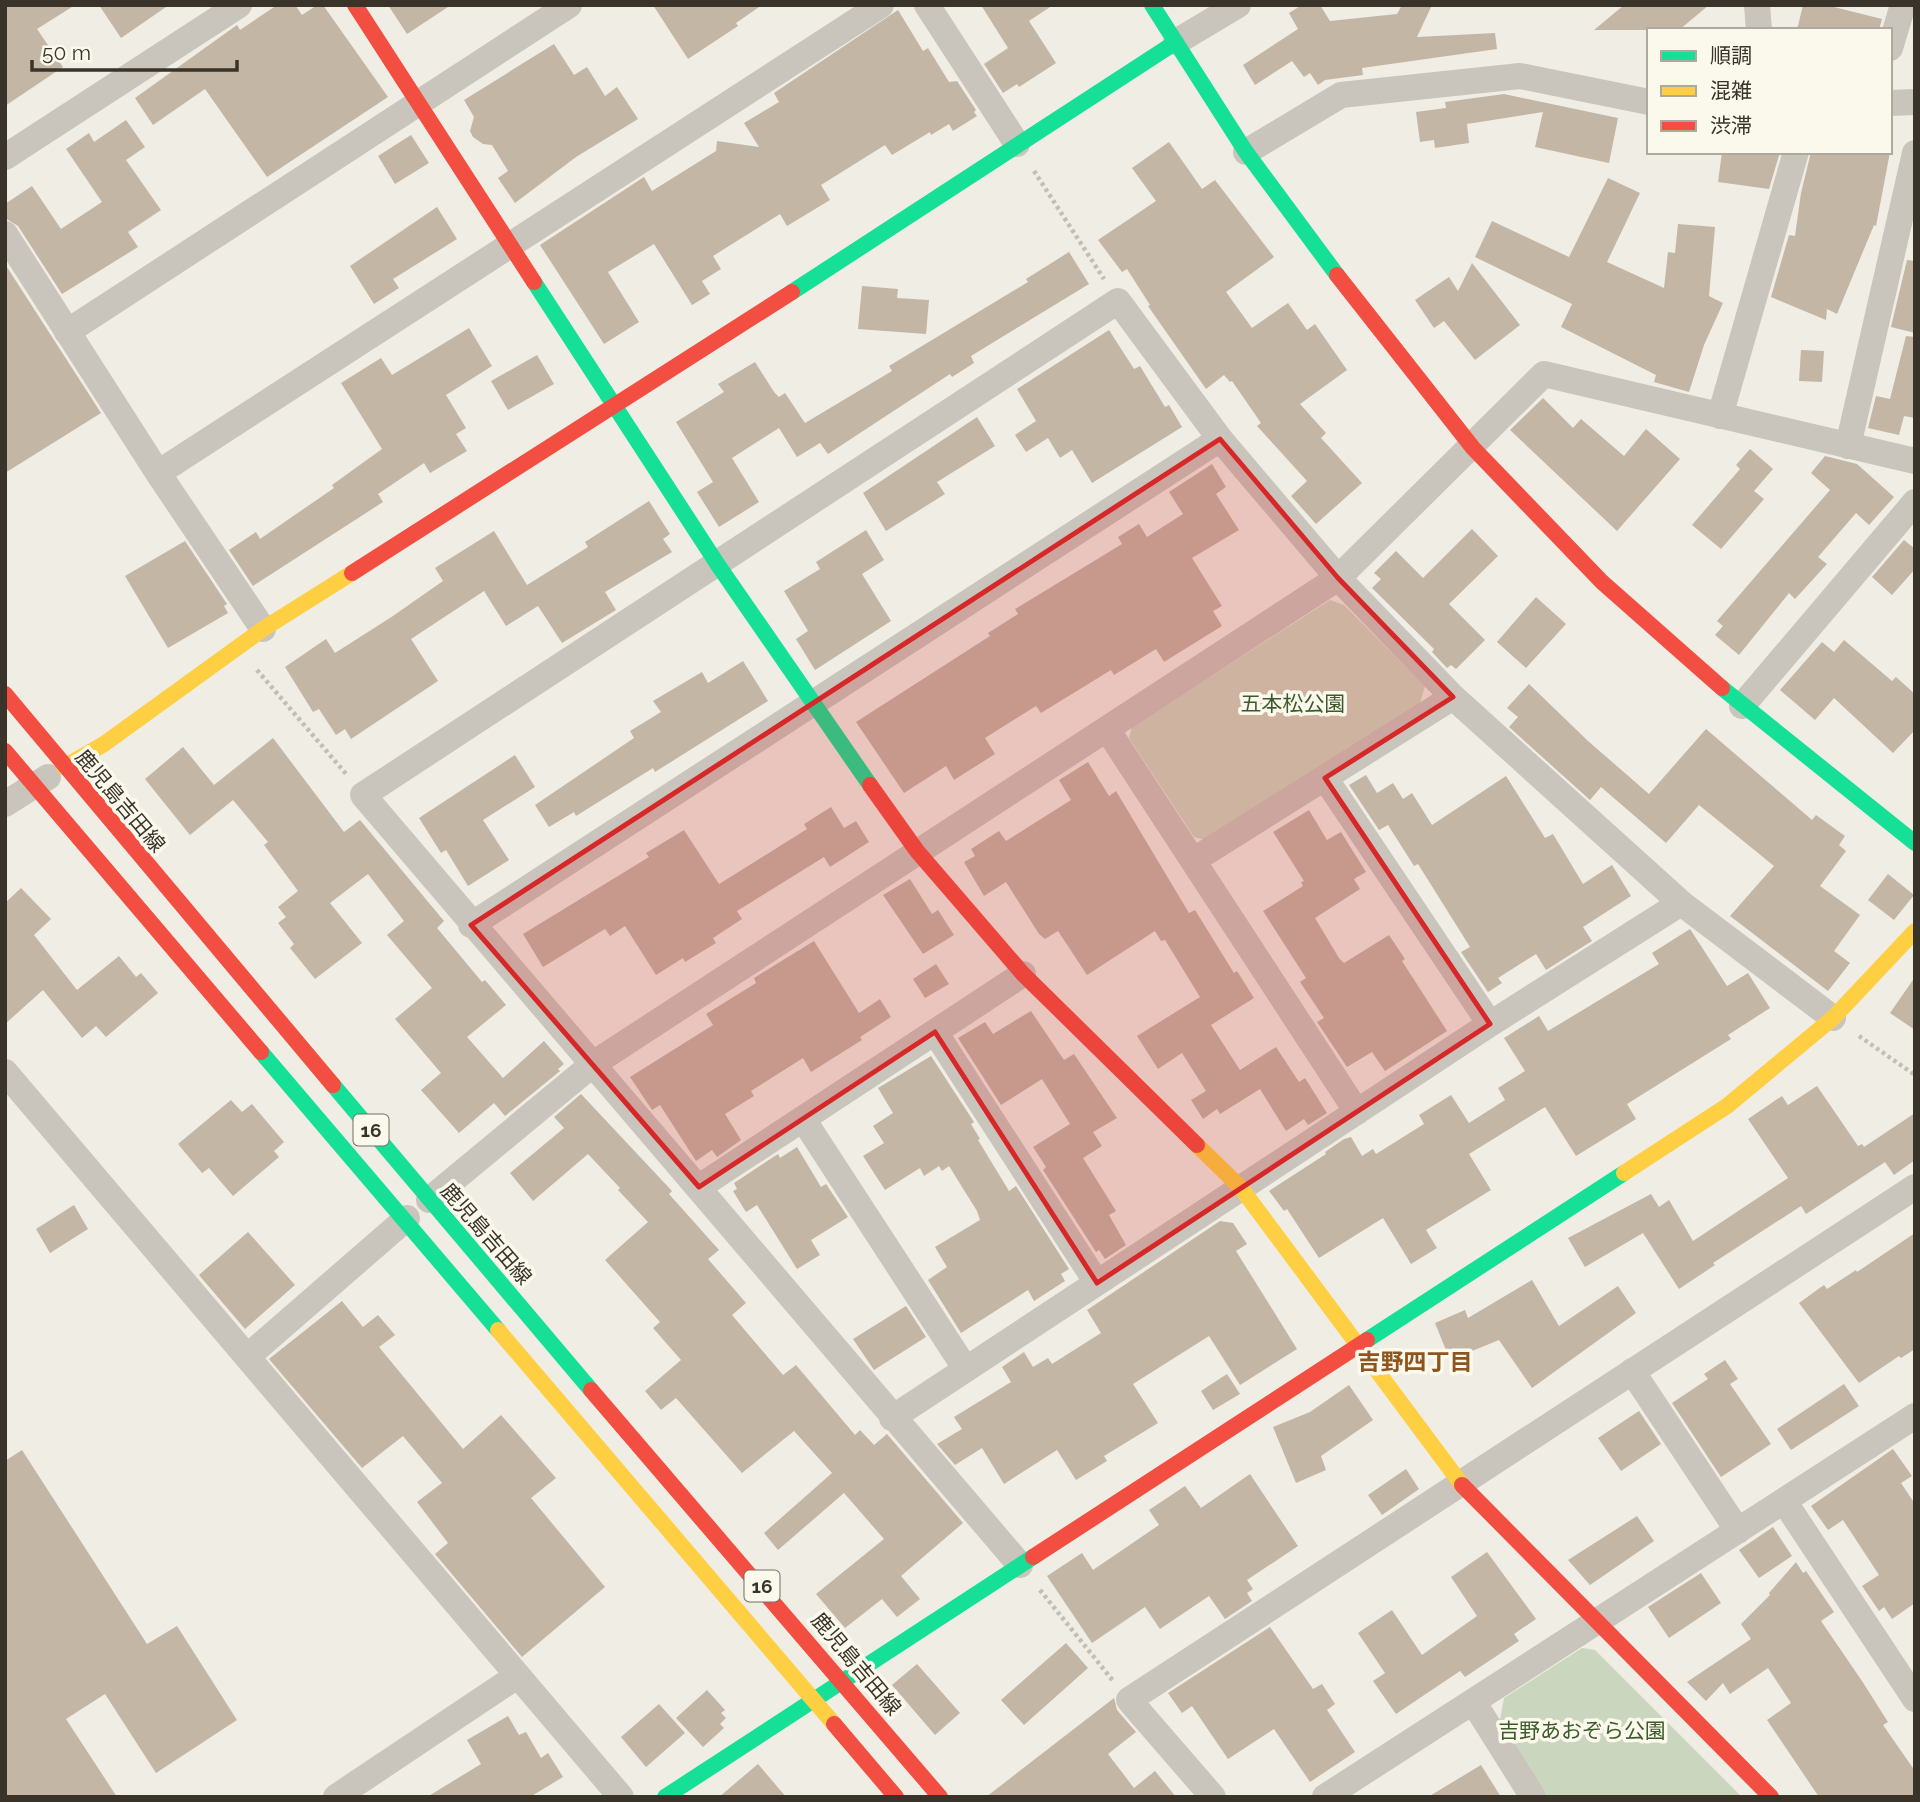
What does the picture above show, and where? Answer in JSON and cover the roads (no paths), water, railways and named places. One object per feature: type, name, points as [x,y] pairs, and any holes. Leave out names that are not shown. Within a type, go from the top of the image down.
[{"type":"street","points":[[5,157],[239,5]]},
{"type":"street","points":[[355,5],[718,565],[812,705],[917,851],[1023,974],[1241,1188],[1460,1483],[1771,1797]]},
{"type":"street","points":[[67,332],[569,5]]},
{"type":"street","points":[[158,472],[881,5]]},
{"type":"street","points":[[928,5],[1017,144]]},
{"type":"street","points":[[1152,5],[1246,152],[1346,287],[1473,448],[1602,582],[1742,706],[1915,843]]},
{"type":"street","points":[[5,803],[104,744],[263,629],[615,407],[1017,144],[1238,5]]},
{"type":"street","points":[[1757,5],[1759,28]]},
{"type":"street","points":[[1892,41],[1903,5]]},
{"type":"street","points":[[1246,152],[1341,95],[1520,76],[1647,102]]},
{"type":"street","points":[[1892,103],[1915,102]]},
{"type":"street","points":[[1849,446],[1915,153]]},
{"type":"street","points":[[1720,416],[1795,154]]},
{"type":"street","points":[[5,234],[263,629]]},
{"type":"street","points":[[1020,1565],[892,1418],[593,1063],[471,925],[363,795],[1118,301],[1220,439],[1338,578],[1453,697],[1681,903],[1833,1018]]},
{"type":"street","points":[[429,1200],[593,1063],[1338,578],[1473,448],[1544,374],[1915,461]]},
{"type":"street","points":[[471,925],[1220,439]]},
{"type":"street","points":[[1742,706],[1915,502]]},
{"type":"street","name":"鹿児島吉田線","points":[[5,694],[429,1200],[844,1681],[940,1797]]},
{"type":"street","points":[[1194,860],[1453,697]]},
{"type":"street","points":[[1107,729],[1357,1112]]},
{"type":"street","name":"16","points":[[5,751],[407,1218],[897,1797]]},
{"type":"street","points":[[1325,778],[1490,1024]]},
{"type":"street","points":[[892,1418],[1490,1024],[1681,903]]},
{"type":"street","points":[[665,1797],[1356,1346],[1664,1150],[1727,1106],[1833,1018],[1915,931]]},
{"type":"street","points":[[699,1187],[1023,974]]},
{"type":"street","points":[[935,1032],[1097,1283]]},
{"type":"street","points":[[5,1072],[621,1797]]},
{"type":"street","points":[[803,1119],[965,1368]]},
{"type":"street","points":[[1213,1797],[1129,1700],[1915,1187]]},
{"type":"street","points":[[247,1357],[407,1218]]},
{"type":"street","points":[[1632,1371],[1738,1531]]},
{"type":"street","points":[[1325,1797],[1784,1501],[1912,1424]]},
{"type":"street","points":[[1784,1501],[1915,1699]]},
{"type":"street","points":[[336,1797],[517,1676]]},
{"type":"street","points":[[1474,1703],[1533,1797]]},
{"type":"district","name":"吉野四丁目","points":[[1415,1362]]},
{"type":"park label","name":"五本松公園","points":[[1293,704]]},
{"type":"park label","name":"吉野あおぞら公園","points":[[1582,1731]]}]
